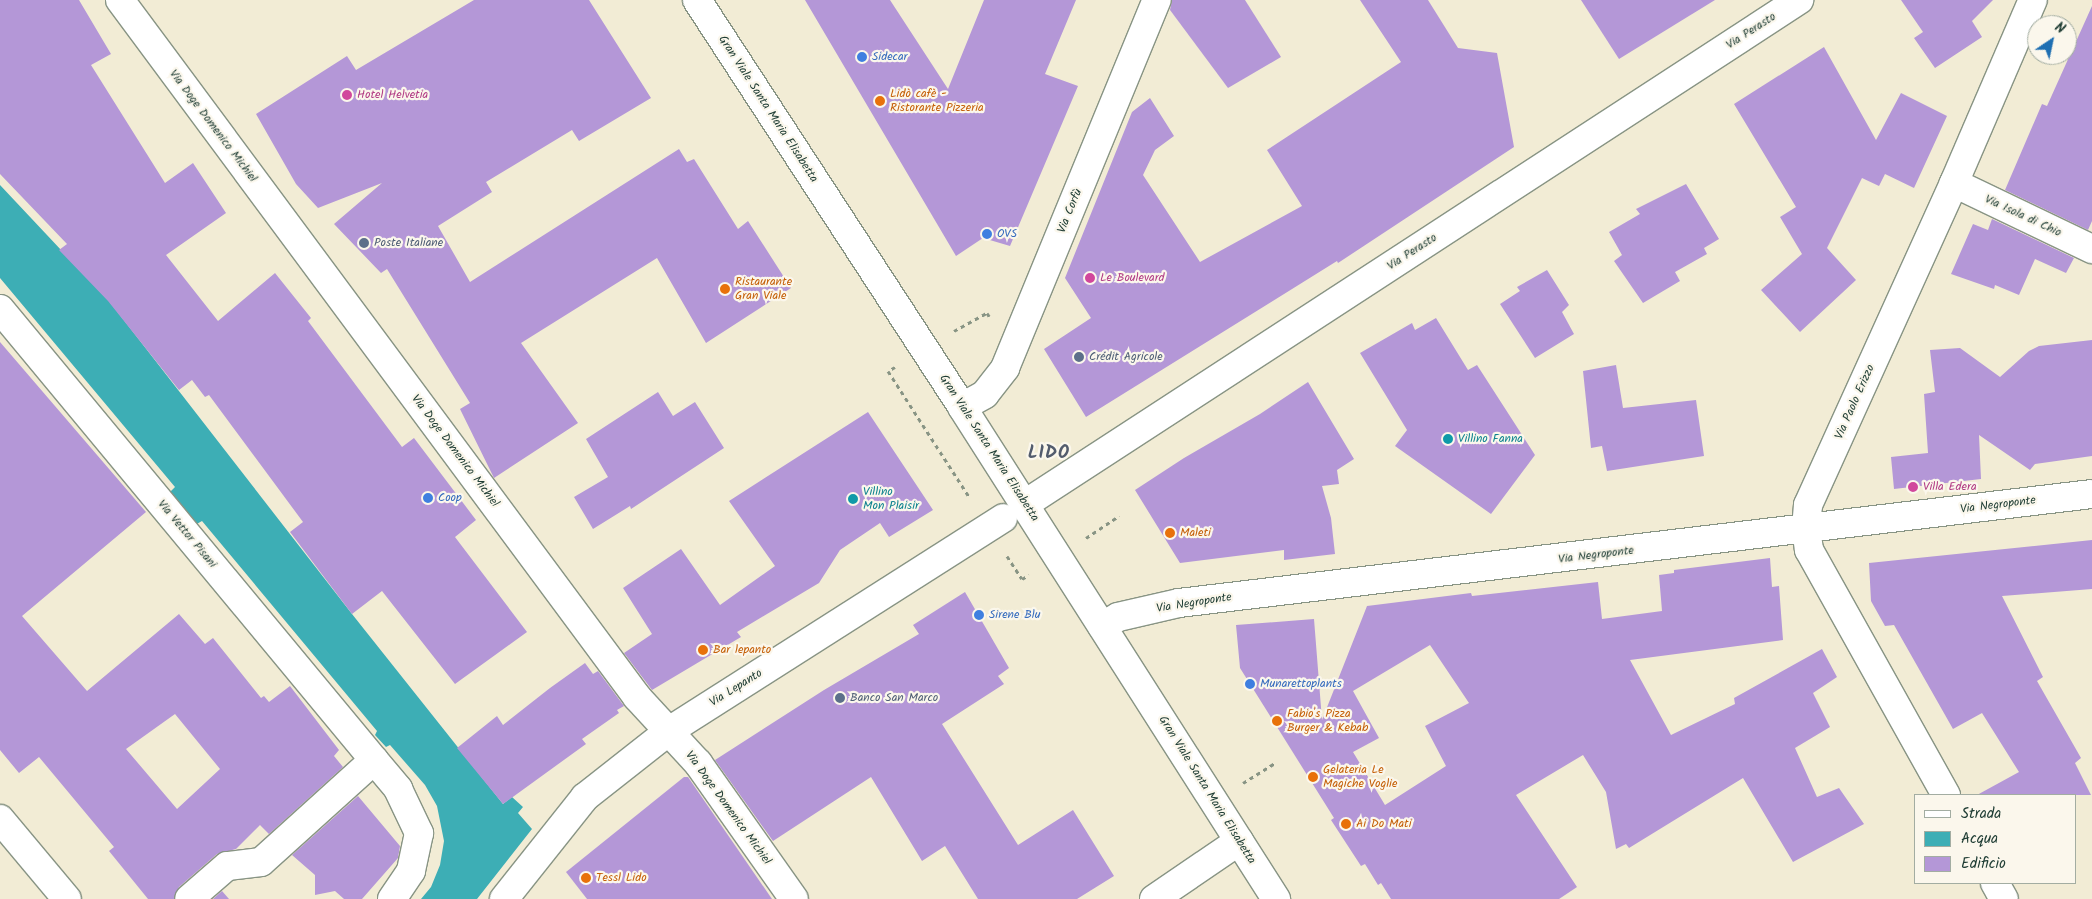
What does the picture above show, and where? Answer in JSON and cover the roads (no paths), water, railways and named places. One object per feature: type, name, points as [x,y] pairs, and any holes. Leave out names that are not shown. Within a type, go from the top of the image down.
[{"type":"street","name":"Via Doge Domenico Michiel","points":[[120,0],[637,697],[698,763],[794,899]]},
{"type":"street","name":"Gran Viale Santa Maria Elisabetta","points":[[697,0],[962,407],[1006,517],[1102,626],[1276,899]]},
{"type":"street","name":"Via Corfù","points":[[962,407],[985,394],[1005,368],[1157,0]]},
{"type":"street","name":"Via Perasto","points":[[1006,517],[1799,0]]},
{"type":"street","name":"Via Paolo Erizzo","points":[[1945,794],[1809,550],[1806,528],[1808,505],[1954,183],[2033,0]]},
{"type":"street","name":"Via Isola di Chio","points":[[1954,183],[2092,248]]},
{"type":"street","name":"Via Vettor Pisani","points":[[0,309],[398,789],[419,833],[411,871],[392,899]]},
{"type":"street","name":"Via Negroponte","points":[[1102,626],[1118,617],[1179,604],[2092,494]]},
{"type":"street","name":"Via Lepanto","points":[[504,899],[585,797],[669,731],[1006,517]]},
{"type":"street","points":[[189,899],[227,866],[261,862],[374,760]]},
{"type":"street","points":[[0,819],[67,899]]},
{"type":"street","points":[[1154,899],[1239,841]]},
{"type":"street","points":[[1996,884],[2004,899]]},
{"type":"water","points":[[0,185],[109,301],[352,614],[503,804],[512,797],[523,807],[518,813],[532,829],[477,899],[421,899],[431,887],[440,865],[444,841],[437,806],[425,785],[390,745],[386,747],[375,735],[377,731],[202,521],[195,525],[169,493],[175,487],[0,278]]},
{"type":"place","name":"Sidecar","points":[[862,57]]},
{"type":"place","name":"Hotel Helvetia","points":[[347,95]]},
{"type":"place","name":"Lidò cafè - Ristorante Pizzeria","points":[[880,101]]},
{"type":"place","name":"OVS","points":[[987,234]]},
{"type":"place","name":"Poste Italiane","points":[[364,243]]},
{"type":"place","name":"Le Boulevard","points":[[1090,278]]},
{"type":"place","name":"Ristaurante Gran Viale","points":[[725,289]]},
{"type":"place","name":"Crédit Agricole","points":[[1079,357]]},
{"type":"place","name":"Villino Fanna","points":[[1448,439]]},
{"type":"place","name":"Villa Edera","points":[[1913,487]]},
{"type":"place","name":"Coop","points":[[428,498]]},
{"type":"place","name":"Villino Mon Plaisir","points":[[853,499]]},
{"type":"place","name":"Maleti","points":[[1170,533]]},
{"type":"place","name":"Sirene Blu","points":[[979,615]]},
{"type":"place","name":"Bar lepanto","points":[[703,650]]},
{"type":"place","name":"Munarettoplants","points":[[1250,684]]},
{"type":"place","name":"Banco San Marco","points":[[840,698]]},
{"type":"place","name":"Fabio's Pizza Burger & Kebab","points":[[1277,721]]},
{"type":"place","name":"Gelateria Le Magiche Voglie","points":[[1313,777]]},
{"type":"place","name":"Ai Do Mati","points":[[1346,824]]},
{"type":"place","name":"Tessl Lido","points":[[586,878]]},
{"type":"district","name":"LIDO","points":[[1049,454]]}]
